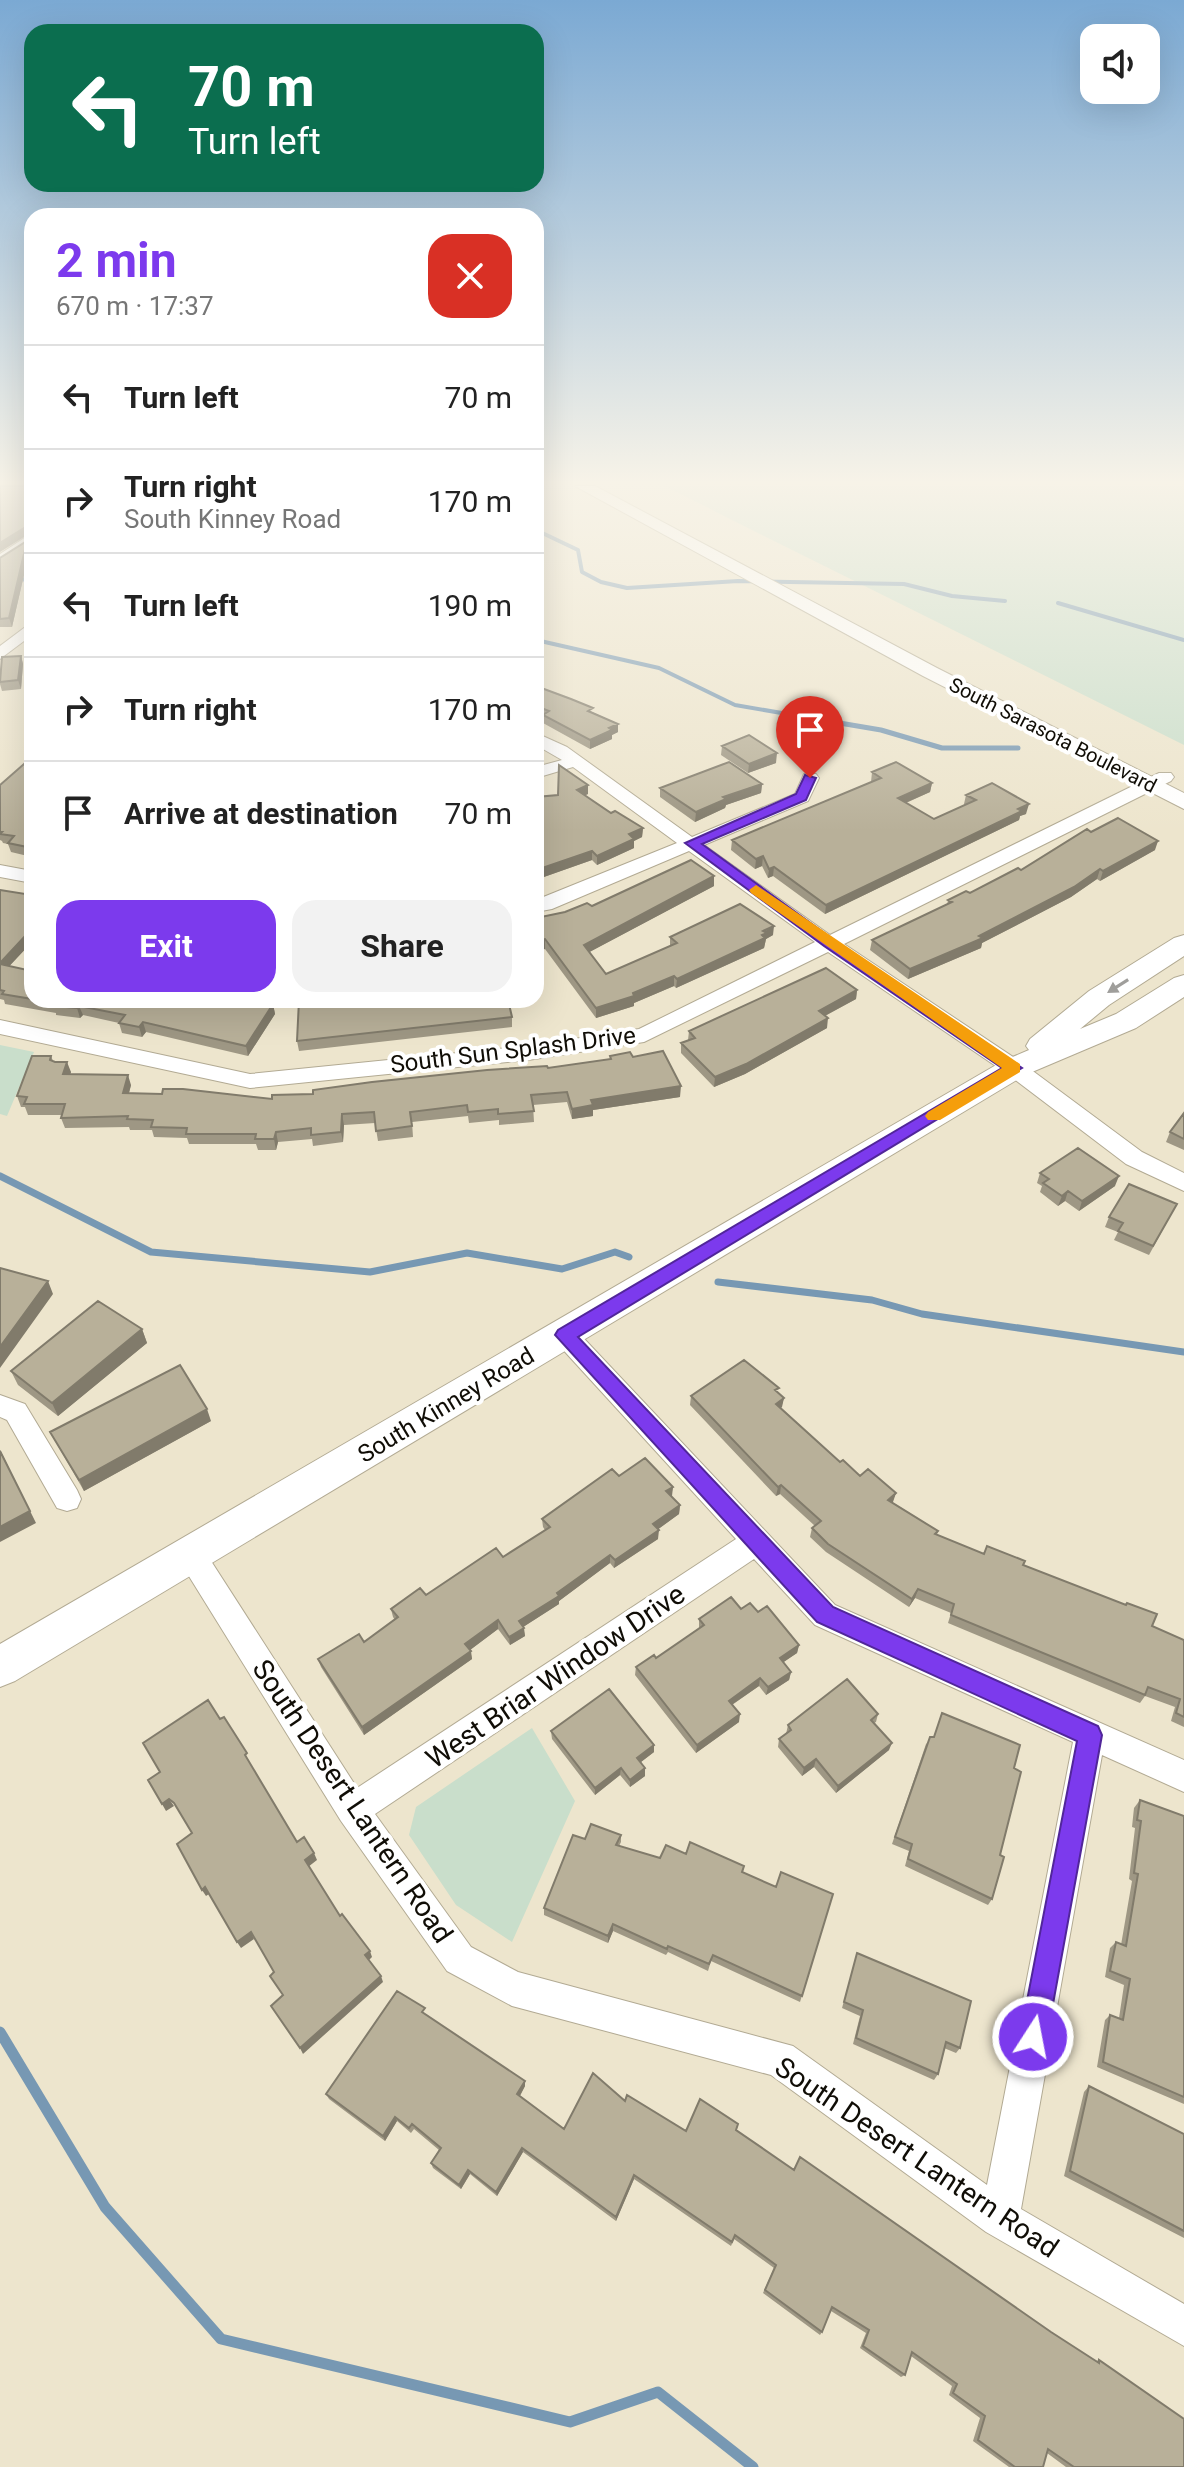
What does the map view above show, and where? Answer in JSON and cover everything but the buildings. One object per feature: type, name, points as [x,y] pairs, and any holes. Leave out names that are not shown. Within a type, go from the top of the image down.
[{"type":"main road","name":"South Kinney Road","points":[[1014,1068],[1099,998],[1184,944]]},
{"type":"main road","name":"South Kinney Road","points":[[0,1667],[1014,1068],[1126,1021],[1184,984]]},
{"type":"street","name":"South Sarasota Boulevard","points":[[798,601],[930,672],[1158,781],[1184,787]]},
{"type":"street","name":"South Sarasota Boulevard","points":[[824,601],[1158,781],[1184,802]]},
{"type":"street","points":[[0,654],[24,634]]},
{"type":"street","points":[[544,743],[575,761],[829,943],[1014,1068],[1134,1158],[1184,1183]]},
{"type":"street","points":[[544,771],[575,761]]},
{"type":"street","points":[[544,905],[802,797],[810,778]]},
{"type":"street","name":"South Sun Splash Drive","points":[[0,1027],[250,1081],[513,1054],[644,1035],[1158,781]]},
{"type":"street","points":[[0,871],[24,876]]},
{"type":"street","points":[[565,1335],[825,1615],[1184,1776]]},
{"type":"street","points":[[0,1406],[16,1412],[67,1499]]},
{"type":"street","name":"West Briar Window Drive","points":[[352,1810],[757,1541]]},
{"type":"street","name":"South Desert Lantern Road","points":[[192,1556],[352,1810],[459,1959],[512,1988],[780,2059],[1000,2218],[1184,2326]]},
{"type":"street","points":[[1000,2218],[1090,1735]]},
{"type":"green space","points":[[895,601],[1184,601],[1184,745]]},
{"type":"green space","points":[[0,1045],[34,1052],[7,1116],[0,1114]]},
{"type":"green space","points":[[532,1728],[575,1801],[512,1942],[456,1905],[409,1835],[416,1807]]},
{"type":"waterway","points":[[1058,603],[1184,640]]},
{"type":"waterway","points":[[544,642],[659,668],[735,705],[828,721]]},
{"type":"waterway","points":[[816,719],[881,730],[942,748],[1018,748]]},
{"type":"waterway","points":[[0,1176],[151,1252],[370,1272],[467,1253],[562,1269],[615,1252],[629,1257]]},
{"type":"waterway","points":[[718,1282],[872,1300],[922,1314],[1184,1352]]},
{"type":"waterway","points":[[0,2032],[105,2207],[221,2339],[570,2422],[658,2392],[753,2467]]},
{"type":"slow traffic","points":[[756,890],[1014,1068],[934,1116]]},
{"type":"route","points":[[810,778],[802,797],[692,843],[829,943],[1014,1068],[565,1335],[825,1615],[1090,1735],[1033,2037]]}]
